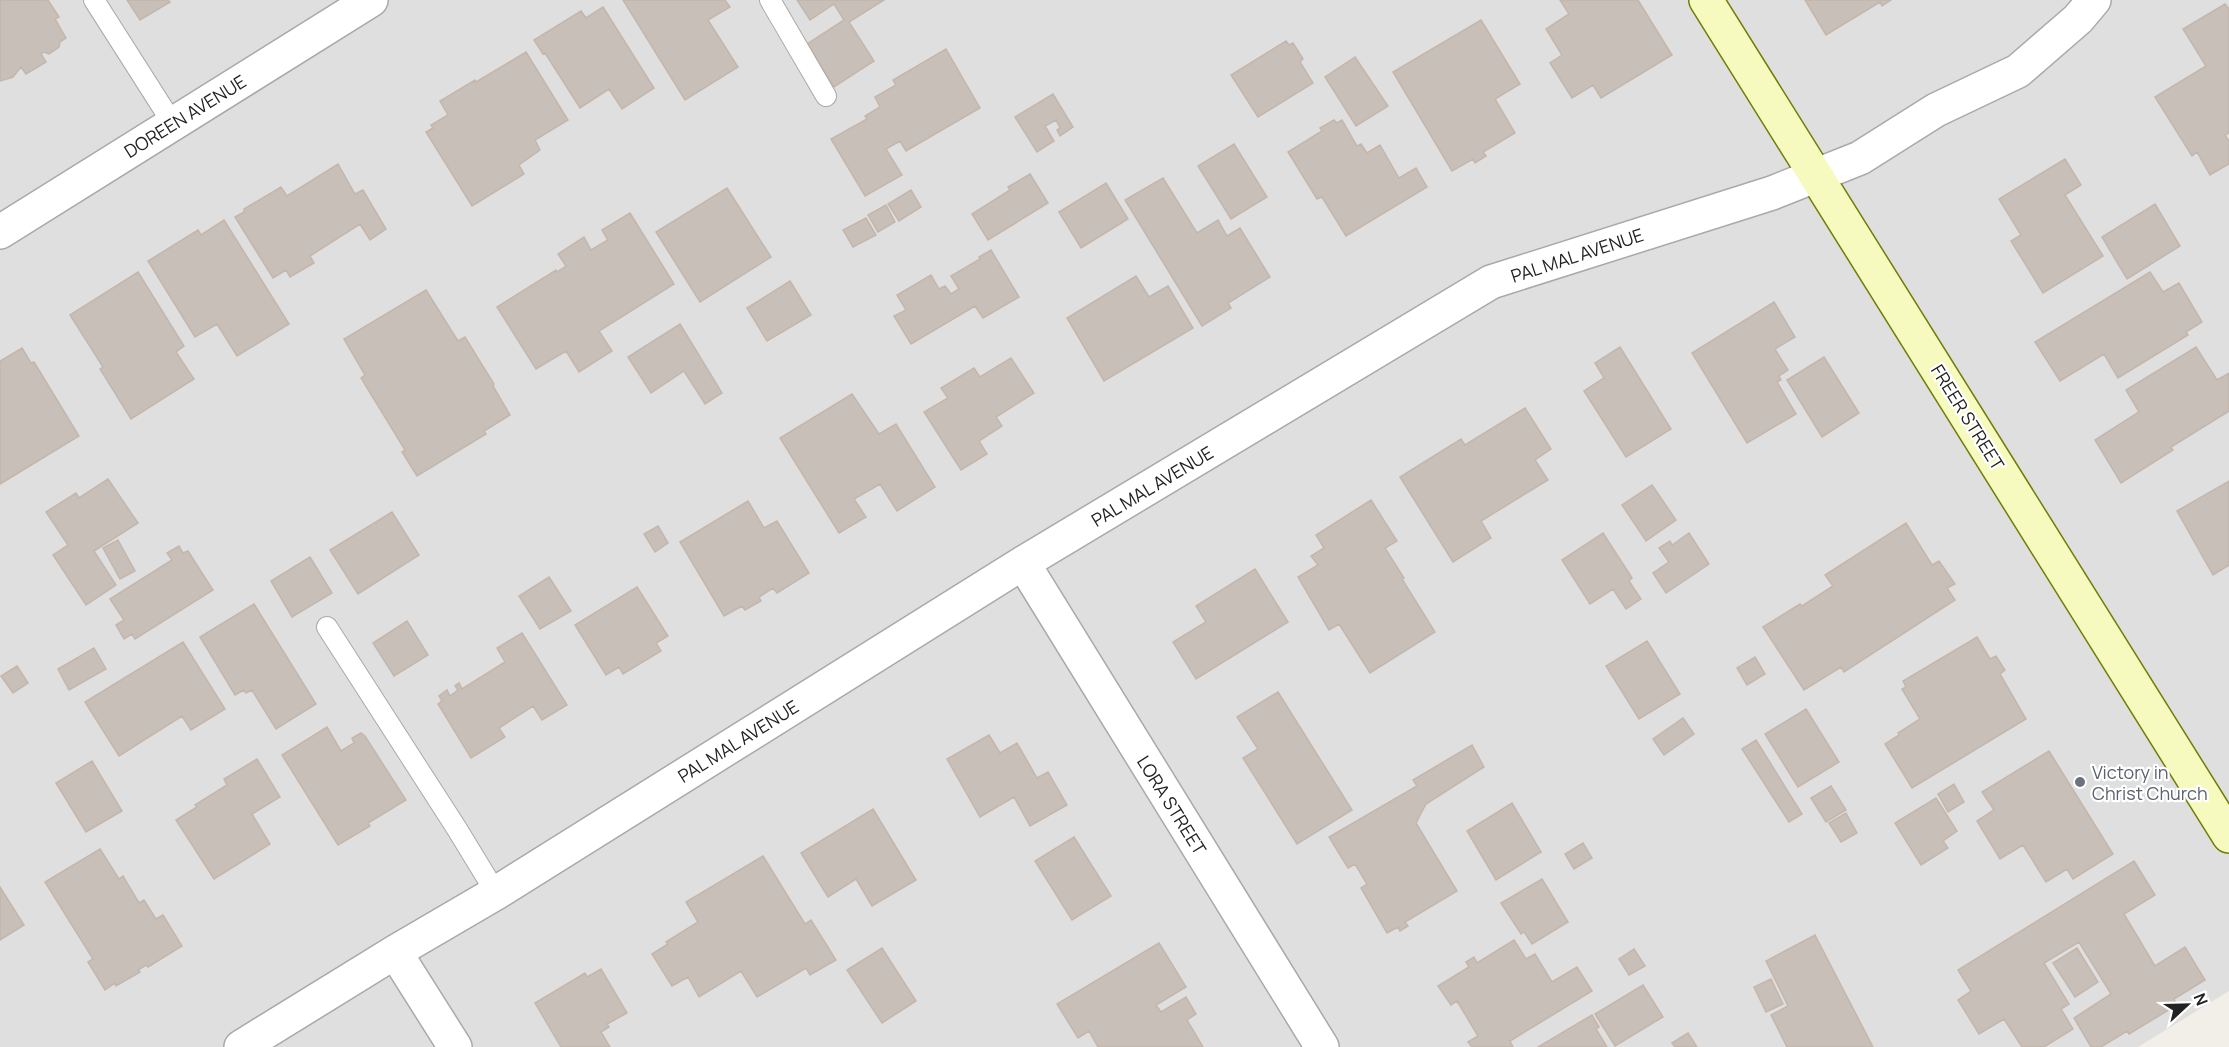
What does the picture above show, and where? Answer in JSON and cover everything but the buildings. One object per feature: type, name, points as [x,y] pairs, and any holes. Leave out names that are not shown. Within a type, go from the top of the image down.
[{"type":"street","name":"DOREEN AVENUE","points":[[0,232],[370,0]]},
{"type":"street","name":"FREER STREET","points":[[1706,0],[2229,836]]},
{"type":"street","name":"PAL MAL AVENUE","points":[[241,1047],[496,893],[1023,563],[1491,282],[1772,193],[1860,158],[1936,111],[2018,71],[2078,19],[2094,0]]},
{"type":"street","name":"LORA STREET","points":[[1023,563],[1322,1047]]},
{"type":"street","points":[[395,952],[455,1047]]},
{"type":"lane","points":[[94,0],[173,124]]},
{"type":"lane","points":[[770,0],[826,96]]},
{"type":"lane","points":[[327,627],[496,893]]},
{"type":"shaded area","points":[[0,0],[2229,0],[2229,991],[2138,1047],[0,1047]]},
{"type":"place","name":"Victory in Christ Church","points":[[2080,782]]}]
